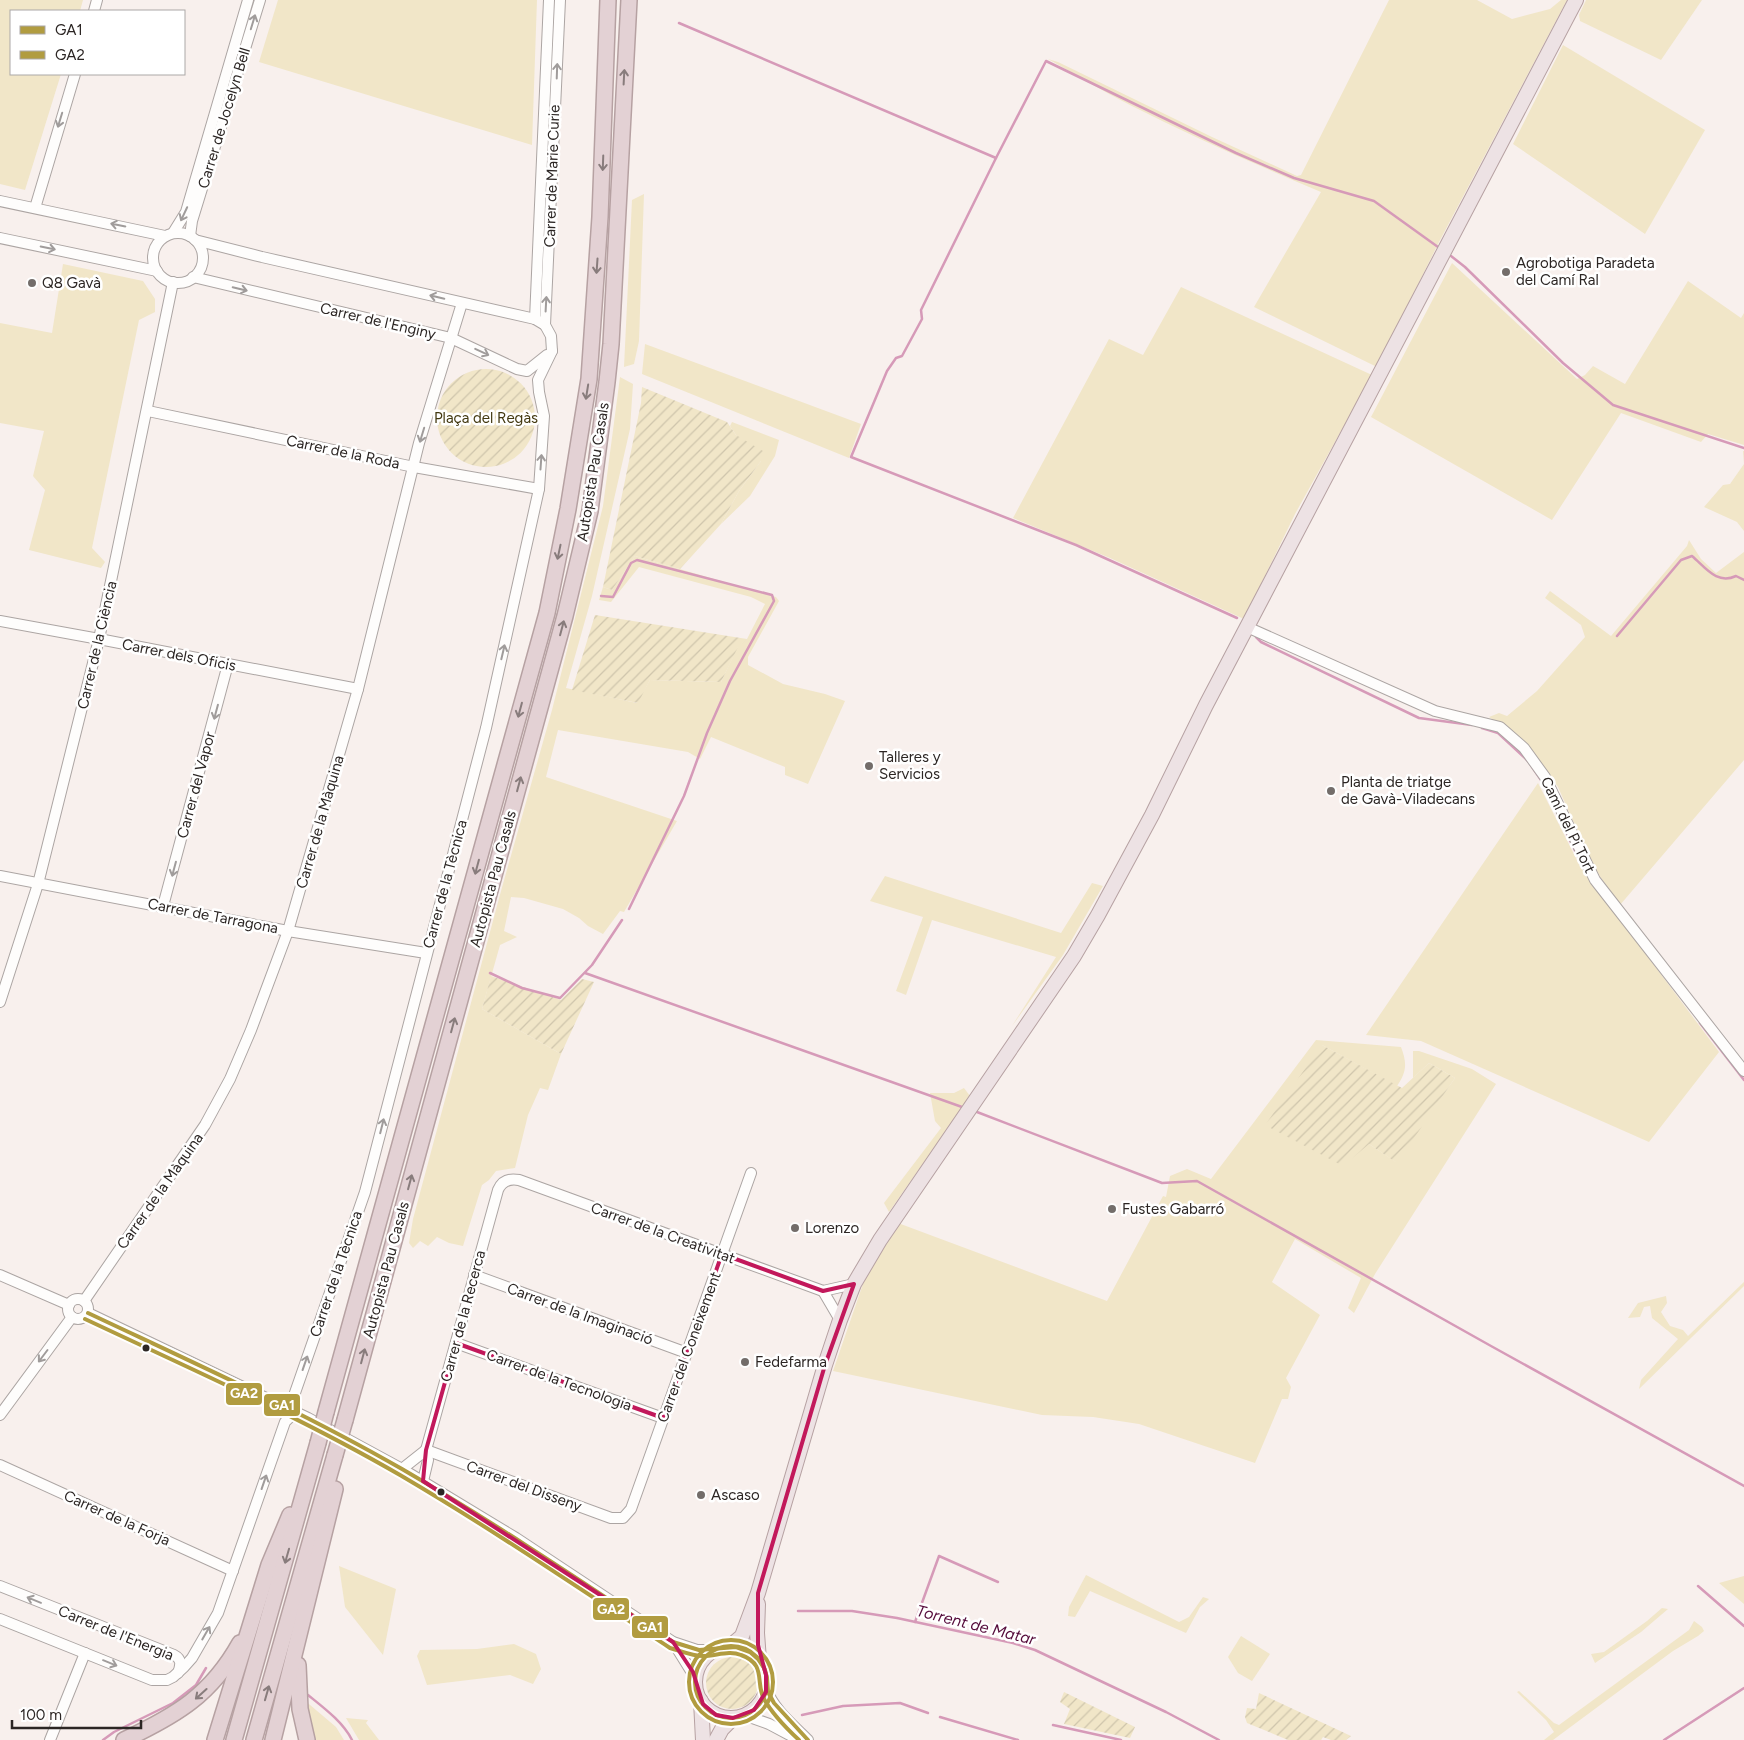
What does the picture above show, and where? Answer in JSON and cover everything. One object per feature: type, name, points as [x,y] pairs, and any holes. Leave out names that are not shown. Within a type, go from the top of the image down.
[{"type":"highway","points":[[604,0],[607,28]]},
{"type":"highway","name":"Autopista Pau Casals","points":[[234,1740],[314,1458],[547,613],[568,509],[589,379],[600,217],[608,0]]},
{"type":"highway","name":"Autopista Pau Casals","points":[[254,1740],[349,1422],[351,1403],[565,616],[590,511],[611,344],[629,0]]},
{"type":"highway","points":[[273,1740],[299,1638],[339,1456]]},
{"type":"highway","points":[[214,1740],[269,1565],[314,1458]]},
{"type":"highway","points":[[124,1740],[174,1714],[202,1693],[220,1674],[249,1626]]},
{"type":"highway","points":[[299,1638],[298,1679],[300,1709],[307,1740]]},
{"type":"main road","points":[[703,1740],[701,1701],[696,1679],[703,1662],[708,1656],[742,1636],[758,1593],[840,1320],[854,1284],[880,1240],[1047,997],[1088,932],[1152,815],[1247,628],[1576,0]]},
{"type":"main road","points":[[716,1740],[722,1729],[759,1704],[766,1688],[766,1675],[759,1660],[757,1633],[758,1593]]},
{"type":"main road","points":[[723,1648],[746,1650],[759,1660]]},
{"type":"main road","points":[[701,1701],[713,1713],[723,1717],[739,1717]]},
{"type":"street","name":"Carrer de Jocelyn Bell","points":[[169,235],[186,212],[248,0]]},
{"type":"street","name":"Carrer de Jocelyn Bell","points":[[193,238],[192,221],[260,0]]},
{"type":"street","name":"Carrer de Marie Curie","points":[[536,319],[549,0]]},
{"type":"street","name":"Carrer de Marie Curie","points":[[552,351],[551,336],[545,325],[560,0]]},
{"type":"street","points":[[35,208],[75,75]]},
{"type":"street","points":[[0,201],[169,235],[182,233],[193,238],[262,257],[536,319],[545,325]]},
{"type":"street","points":[[169,235],[156,245],[153,261],[156,272],[162,278],[180,283],[193,277],[199,271],[202,261],[200,247],[193,238]]},
{"type":"street","points":[[0,238],[156,272]]},
{"type":"street","name":"Carrer de l'Enginy","points":[[193,277],[450,338],[526,371],[552,351]]},
{"type":"street","name":"Carrer de la Ciència","points":[[0,1002],[38,884],[99,639],[148,411],[173,282]]},
{"type":"street","name":"Carrer de la Màquina","points":[[84,1301],[205,1125],[230,1079],[252,1030],[288,931],[358,689],[419,443],[462,302]]},
{"type":"street","name":"Carrer de la Tècnica","points":[[178,1673],[192,1658],[218,1613],[284,1422],[292,1411],[365,1192],[486,728],[538,489],[544,416],[538,392],[538,380],[552,351]]},
{"type":"street","name":"Carrer de la Roda","points":[[148,411],[414,467],[538,489]]},
{"type":"street","name":"Carrer dels Oficis","points":[[0,621],[358,689]]},
{"type":"street","name":"Camí del Pi Tort","points":[[1247,628],[1435,711],[1500,727],[1524,748],[1545,777],[1595,880],[1744,1071]]},
{"type":"street","name":"Carrer del Vapor","points":[[164,906],[228,664]]},
{"type":"street","name":"Carrer de Tarragona","points":[[0,876],[288,931],[426,953]]},
{"type":"street","name":"Carrer del Coneixement","points":[[623,1518],[630,1509],[751,1173]]},
{"type":"street","name":"Carrer de la Creativitat","points":[[503,1182],[512,1179],[518,1180],[823,1291]]},
{"type":"street","name":"Carrer de la Recerca","points":[[423,1481],[428,1460],[426,1450],[498,1190],[503,1182]]},
{"type":"street","name":"Carrer de la Imaginació","points":[[474,1275],[687,1352]]},
{"type":"street","points":[[0,1276],[69,1305]]},
{"type":"street","points":[[840,1320],[823,1291],[854,1284]]},
{"type":"street","points":[[76,1300],[84,1301],[88,1307],[88,1313],[81,1319],[72,1317],[69,1312],[69,1305],[76,1300]]},
{"type":"street","points":[[88,1313],[292,1411],[402,1469],[524,1543],[673,1642],[697,1650],[723,1648]]},
{"type":"street","points":[[0,1415],[72,1317]]},
{"type":"street","name":"Carrer de la Tecnologia","points":[[456,1342],[663,1418]]},
{"type":"street","points":[[402,1469],[426,1450]]},
{"type":"street","name":"Carrer del Disseny","points":[[426,1450],[611,1518],[623,1518]]},
{"type":"street","name":"Carrer de la Forja","points":[[0,1465],[233,1571]]},
{"type":"street","name":"Carrer de l'Energia","points":[[0,1586],[174,1655],[180,1662],[178,1673],[167,1680],[152,1680],[0,1619]]},
{"type":"street","points":[[673,1642],[696,1679]]},
{"type":"street","points":[[50,1740],[85,1653]]},
{"type":"street","points":[[766,1688],[776,1705],[808,1740]]},
{"type":"street","points":[[739,1717],[768,1724],[799,1740]]},
{"type":"highlighted area","points":[[722,1254],[823,1291],[854,1284],[825,1365],[758,1593],[758,1645],[766,1675],[766,1692],[754,1710],[733,1718],[716,1715],[703,1704],[693,1672],[673,1642],[423,1481],[426,1450],[456,1343],[663,1418]]},
{"type":"green space","points":[[0,0],[83,0],[80,10],[10,10],[10,75],[61,75],[25,190],[0,184]]},
{"type":"green space","points":[[278,0],[537,0],[532,145],[259,62]]},
{"type":"green space","points":[[1389,0],[1477,0],[1512,19],[1550,9],[1561,0],[1567,0],[1439,242],[1377,367],[1254,307],[1321,192],[1154,117],[1048,59],[1058,62],[1297,176],[1301,175]]},
{"type":"green space","points":[[1586,0],[1702,0],[1661,60],[1580,21],[1579,15]]},
{"type":"green space","points":[[1563,45],[1705,130],[1645,234],[1513,144]]},
{"type":"green space","points":[[644,194],[639,341],[634,364],[624,367],[632,200]]},
{"type":"green space","points":[[1452,263],[1577,379],[1585,375],[1593,366],[1625,384],[1688,281],[1741,318],[1744,313],[1744,445],[1708,434],[1701,442],[1621,413],[1552,520],[1371,417]]},
{"type":"green space","points":[[63,264],[143,281],[155,299],[155,312],[139,320],[92,548],[105,562],[101,568],[29,550],[45,490],[33,476],[44,431],[0,423],[0,323],[52,333]]},
{"type":"green space","points":[[1181,287],[1372,375],[1295,514],[1244,619],[1110,558],[1013,518],[1109,339],[1143,355]]},
{"type":"green space","points":[[645,344],[861,424],[849,458],[642,374]]},
{"type":"green space","name":"Plaça del Regàs","points":[[486,369],[496,370],[513,377],[527,391],[534,408],[534,428],[527,445],[513,459],[496,466],[486,467],[476,466],[459,459],[445,445],[438,428],[437,418],[438,408],[445,391],[459,377],[476,370]]},
{"type":"green space","points":[[620,377],[633,384],[630,429],[592,596],[566,688],[637,703],[650,680],[721,682],[738,646],[747,639],[765,604],[751,597],[639,567],[611,602],[599,600],[603,587],[612,590],[635,556],[776,597],[779,601],[748,657],[748,665],[783,684],[845,701],[808,784],[785,775],[785,767],[711,737],[700,759],[688,752],[558,730],[546,777],[677,821],[624,912],[620,911],[603,934],[563,909],[524,898],[511,897],[504,931],[517,937],[500,945],[482,1009],[561,1054],[548,1090],[540,1088],[528,1115],[515,1168],[496,1171],[482,1185],[463,1246],[449,1243],[437,1237],[428,1246],[420,1241],[413,1248],[409,1243],[413,1219],[501,891],[552,710],[603,506]]},
{"type":"green space","points":[[642,387],[727,422],[736,435],[763,451],[761,461],[739,491],[721,524],[680,569],[635,556],[612,590],[603,587],[641,403]]},
{"type":"green space","points":[[732,422],[779,440],[775,456],[750,496],[721,524],[739,491],[761,461],[736,435],[730,426]]},
{"type":"green space","points":[[1744,464],[1744,531],[1737,522],[1704,507],[1723,485],[1730,484]]},
{"type":"green space","points":[[1689,540],[1701,559],[1716,573],[1744,552],[1744,760],[1620,905],[1599,875],[1558,787],[1533,753],[1515,734],[1489,717],[1499,713],[1507,716],[1537,691],[1585,637],[1581,625],[1545,598],[1550,591],[1611,636],[1687,546]]},
{"type":"green space","points":[[595,615],[747,639],[738,647],[721,682],[650,680],[638,703],[572,690]]},
{"type":"green space","points":[[1538,783],[1580,866],[1719,1052],[1649,1142],[1421,1041],[1366,1035]]},
{"type":"green space","points":[[885,876],[1061,933],[1092,883],[1103,886],[1063,955],[1012,1026],[1056,957],[932,920],[906,995],[896,991],[923,917],[870,901]]},
{"type":"green space","points":[[491,976],[561,1000],[582,979],[594,982],[561,1054],[482,1009]]},
{"type":"green space","points":[[1316,1040],[1401,1047],[1405,1067],[1403,1076],[1397,1086],[1322,1045],[1369,1144],[1396,1162],[1455,1078],[1429,1063],[1413,1078],[1413,1051],[1419,1051],[1472,1069],[1496,1084],[1375,1274],[1354,1313],[1348,1308],[1361,1278],[1295,1239],[1272,1282],[1320,1315],[1286,1378],[1291,1387],[1288,1399],[1282,1399],[1255,1463],[1139,1424],[1093,1417],[1042,1415],[833,1371],[864,1281],[898,1223],[1107,1301],[1163,1196],[1166,1197],[1170,1176],[1187,1169],[1211,1179]]},
{"type":"green space","points":[[1322,1045],[1402,1088],[1429,1063],[1455,1078],[1397,1163],[1369,1144],[1343,1166],[1265,1125]]},
{"type":"green space","points":[[964,1088],[970,1096],[889,1212],[884,1203],[941,1128],[935,1121],[930,1093],[954,1093]]},
{"type":"green space","points":[[1744,1282],[1744,1286],[1639,1389],[1641,1380],[1678,1339],[1652,1318],[1650,1306],[1644,1307],[1640,1317],[1628,1318],[1638,1303],[1666,1296],[1667,1303],[1661,1312],[1670,1326],[1683,1330],[1688,1336]]},
{"type":"green space","points":[[339,1566],[396,1589],[383,1655],[345,1607]]},
{"type":"green space","points":[[1086,1575],[1179,1622],[1189,1617],[1203,1597],[1209,1599],[1200,1607],[1186,1633],[1090,1591],[1075,1617],[1068,1616],[1069,1607]]},
{"type":"green space","points":[[1744,1576],[1744,1604],[1719,1583]]},
{"type":"green space","points":[[1662,1608],[1668,1609],[1641,1632],[1595,1663],[1591,1654],[1604,1652]]},
{"type":"green space","points":[[1694,1621],[1704,1631],[1698,1636],[1673,1651],[1553,1740],[1544,1740],[1554,1732],[1546,1720],[1517,1692],[1519,1691],[1554,1723],[1559,1725],[1689,1630]]},
{"type":"green space","points":[[1241,1636],[1270,1654],[1252,1681],[1238,1673],[1228,1657]]},
{"type":"green space","points":[[514,1644],[536,1654],[541,1669],[533,1684],[510,1675],[427,1685],[417,1656],[420,1650],[477,1649]]},
{"type":"green space","points":[[732,1657],[742,1659],[750,1665],[756,1673],[758,1683],[756,1693],[750,1701],[742,1707],[732,1709],[722,1707],[714,1701],[708,1693],[706,1683],[708,1673],[714,1665],[722,1659]]},
{"type":"green space","points":[[1064,1692],[1135,1727],[1130,1738],[1064,1724],[1070,1709],[1060,1702]]},
{"type":"green space","points":[[1259,1693],[1351,1736],[1346,1740],[1331,1740],[1323,1737],[1321,1740],[1288,1740],[1247,1723],[1245,1717],[1247,1708],[1256,1709]]},
{"type":"green space","points":[[303,1699],[336,1727],[344,1740],[314,1740]]},
{"type":"green space","points":[[346,1718],[368,1720],[366,1723],[379,1740],[359,1740]]},
{"type":"waterway","points":[[679,23],[996,158],[921,310],[922,319],[902,356],[896,358],[887,371],[851,457],[1076,545],[1237,618]]},
{"type":"waterway","points":[[996,158],[1046,61],[1236,153],[1294,178],[1374,201],[1438,247]]},
{"type":"waterway","points":[[1451,256],[1465,267],[1563,363],[1613,405],[1744,448]]},
{"type":"waterway","points":[[1617,636],[1681,560],[1692,556],[1717,577],[1729,578],[1736,576],[1744,580]]},
{"type":"waterway","points":[[601,596],[613,597],[631,563],[637,560],[772,595],[774,601],[730,681],[707,733],[684,796],[629,909]]},
{"type":"waterway","points":[[1256,637],[1261,642],[1419,718],[1472,725]]},
{"type":"waterway","points":[[1482,728],[1498,733],[1528,761],[1543,783]]},
{"type":"waterway","points":[[1563,826],[1584,869]]},
{"type":"waterway","points":[[490,973],[522,988],[560,998],[592,965],[622,920]]},
{"type":"waterway","points":[[585,973],[962,1107]]},
{"type":"waterway","points":[[1700,1023],[1744,1080]]},
{"type":"waterway","points":[[977,1112],[1162,1183],[1197,1181],[1744,1486]]},
{"type":"waterway","points":[[915,1622],[939,1556],[998,1582]]},
{"type":"waterway","points":[[1698,1586],[1744,1626]]},
{"type":"waterway","name":"Torrent de Matar","points":[[798,1611],[852,1611],[897,1618],[1013,1643],[1035,1650],[1166,1712],[1219,1740]]},
{"type":"waterway","points":[[103,1740],[114,1732],[173,1703],[196,1685],[206,1668]]},
{"type":"waterway","points":[[1664,1740],[1744,1688]]},
{"type":"waterway","points":[[308,1695],[338,1721],[352,1740]]},
{"type":"waterway","points":[[802,1715],[843,1706],[900,1703],[928,1713]]},
{"type":"waterway","points":[[940,1717],[1018,1740]]},
{"type":"waterway","points":[[1053,1725],[1121,1740]]},
{"type":"transit line","name":"GA1","points":[[88,1313],[286,1407],[402,1469],[505,1532],[673,1642],[699,1650],[736,1647],[750,1652],[764,1668],[768,1692],[774,1703],[808,1740]]},
{"type":"transit line","name":"GA2","points":[[85,1319],[283,1413],[362,1453],[502,1538],[670,1648],[699,1656],[732,1653],[749,1659],[754,1663],[759,1674],[761,1693],[764,1699],[780,1721],[799,1740]]},
{"type":"transit line","name":"GA2","points":[[731,1640],[747,1643],[761,1652],[770,1666],[773,1682],[770,1698],[761,1712],[747,1721],[731,1724],[715,1721],[701,1712],[692,1698],[689,1682],[692,1666],[701,1652],[715,1643],[731,1640]]},
{"type":"transit line","name":"GA1","points":[[731,1646],[751,1652],[761,1662],[767,1682],[761,1702],[751,1712],[731,1718],[711,1712],[701,1702],[695,1682],[701,1662],[711,1652],[731,1646]]},
{"type":"place","name":"Agrobotiga Paradeta del Camí Ral","points":[[1506,272]]},
{"type":"place","name":"Q8 Gavà","points":[[32,283]]},
{"type":"place","name":"Talleres y Servicios","points":[[869,766]]},
{"type":"place","name":"Planta de triatge de Gavà-Viladecans","points":[[1331,791]]},
{"type":"place","name":"Fustes Gabarró","points":[[1112,1209]]},
{"type":"place","name":"Lorenzo","points":[[795,1228]]},
{"type":"place","name":"Fedefarma","points":[[745,1362]]},
{"type":"place","name":"Ascaso","points":[[701,1495]]}]
